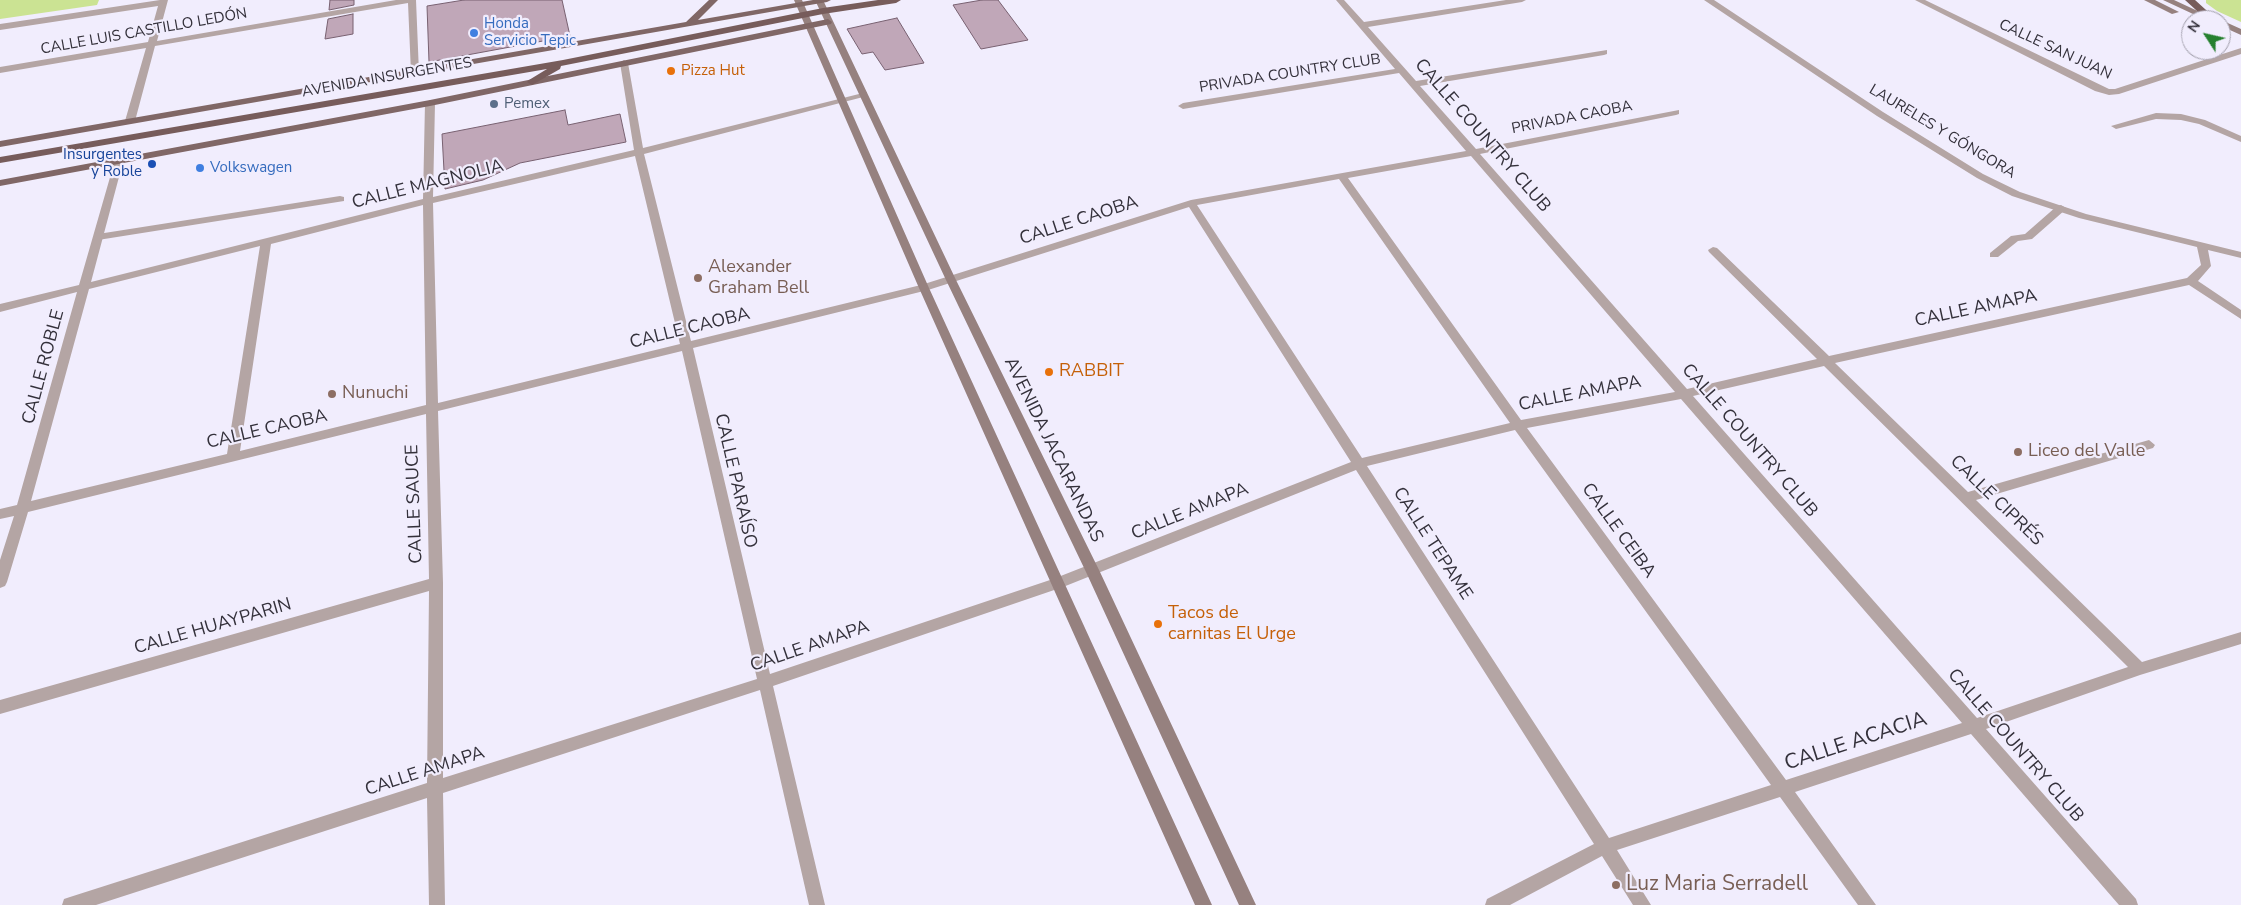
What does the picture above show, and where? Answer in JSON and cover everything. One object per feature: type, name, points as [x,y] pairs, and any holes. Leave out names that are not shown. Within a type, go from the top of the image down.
[{"type":"highway","name":"AVENIDA INSURGENTES","points":[[824,7],[896,0]]},
{"type":"highway","points":[[2190,0],[2201,10]]},
{"type":"highway","name":"AVENIDA INSURGENTES","points":[[0,160],[564,63],[802,11]]},
{"type":"highway","points":[[532,82],[564,63]]},
{"type":"main road","points":[[688,24],[714,0]]},
{"type":"main road","points":[[2148,0],[2181,14]]},
{"type":"main road","points":[[2167,0],[2190,10]]},
{"type":"main road","points":[[0,144],[688,24],[824,7]]},
{"type":"main road","name":"AVENIDA INSURGENTES","points":[[802,11],[824,7]]},
{"type":"main road","name":"AVENIDA JACARANDAS","points":[[824,7],[951,280],[1092,572],[1248,905]]},
{"type":"main road","points":[[0,183],[430,103],[624,63],[802,11]]},
{"type":"main road","points":[[802,11],[924,288],[1204,905]]},
{"type":"street","name":"CALLE LUIS CASTILLO LEDÓN","points":[[0,70],[150,46],[411,0]]},
{"type":"street","points":[[411,0],[415,72]]},
{"type":"street","name":"CALLE COUNTRY CLUB","points":[[1340,0],[2130,905]]},
{"type":"street","points":[[1363,26],[1522,0]]},
{"type":"street","name":"LAURELES Y GÓNGORA","points":[[1708,0],[1880,114],[1980,176],[2016,194],[2061,208],[2241,255]]},
{"type":"street","name":"CALLE SAN JUAN","points":[[1919,0],[2098,89],[2108,92],[2116,92],[2241,51]]},
{"type":"street","points":[[0,27],[163,1],[130,121]]},
{"type":"street","points":[[1414,84],[1604,52]]},
{"type":"street","name":"CALLE PARAÍSO","points":[[624,63],[639,152],[687,348],[763,683],[817,905]]},
{"type":"street","name":"PRIVADA COUNTRY CLUB","points":[[1183,106],[1402,70]]},
{"type":"street","name":"CALLE MAGNOLIA","points":[[0,308],[428,201],[639,152],[864,94]]},
{"type":"street","name":"CALLE SAUCE","points":[[430,103],[428,201],[436,583],[435,788],[438,905]]},
{"type":"street","name":"PRIVADA CAOBA","points":[[1473,152],[1676,112]]},
{"type":"street","points":[[2116,126],[2156,116],[2182,117],[2202,122],[2241,139]]},
{"type":"street","name":"CALLE CAOBA","points":[[0,514],[232,456],[687,348],[924,288],[1192,203],[1473,152]]},
{"type":"street","name":"CALLE ROBLE","points":[[0,582],[23,508],[118,162]]},
{"type":"street","name":"CALLE CEIBA","points":[[1342,176],[1518,425],[1868,905]]},
{"type":"street","points":[[98,237],[340,199]]},
{"type":"street","name":"CALLE TEPAME","points":[[1192,203],[1643,905]]},
{"type":"street","points":[[1994,255],[2015,238],[2028,237],[2061,208]]},
{"type":"street","points":[[232,456],[266,242]]},
{"type":"street","points":[[2202,245],[2206,266],[2191,281],[2241,315]]},
{"type":"street","name":"CALLE CIPRÉS","points":[[1713,250],[2140,669]]},
{"type":"street","name":"CALLE AMAPA","points":[[70,905],[763,683],[1092,572],[1358,464],[1518,425],[1684,394],[2191,281]]},
{"type":"street","points":[[1966,498],[2149,445]]},
{"type":"street","name":"CALLE HUAYPARIN","points":[[0,707],[436,583]]},
{"type":"street","name":"CALLE ACACIA","points":[[1493,905],[1604,847],[1974,726],[2140,669],[2241,638]]},
{"type":"green space","points":[[0,0],[99,0],[97,5],[0,19]]},
{"type":"green space","points":[[2206,0],[2241,0],[2241,22],[2231,17],[2231,10],[2216,10],[2206,3]]},
{"type":"building","points":[[330,0],[354,0],[354,5],[329,10]]},
{"type":"building","name":"Honda Servicio Tepic","points":[[464,0],[562,0],[570,36],[429,62],[427,6]]},
{"type":"building","points":[[982,0],[998,0],[1028,40],[981,49],[953,5]]},
{"type":"building","points":[[353,14],[353,34],[325,39],[328,19]]},
{"type":"building","points":[[897,18],[924,63],[885,70],[873,52],[862,54],[847,29]]},
{"type":"building","points":[[565,110],[568,125],[620,114],[626,142],[520,163],[483,180],[445,189],[442,134]]},
{"type":"place","name":"Honda Servicio Tepic","points":[[474,33]]},
{"type":"place","name":"Pizza Hut","points":[[671,71]]},
{"type":"place","name":"Pemex","points":[[494,104]]},
{"type":"place","name":"Insurgentes y Roble","points":[[152,164]]},
{"type":"place","name":"Volkswagen","points":[[200,168]]},
{"type":"place","name":"Alexander Graham Bell","points":[[698,278]]},
{"type":"place","name":"RABBIT","points":[[1049,372]]},
{"type":"place","name":"Nunuchi","points":[[332,394]]},
{"type":"place","name":"Liceo del Valle","points":[[2018,452]]},
{"type":"place","name":"Tacos de carnitas El Urge","points":[[1158,624]]},
{"type":"place","name":"Luz Maria Serradell","points":[[1616,885]]}]
